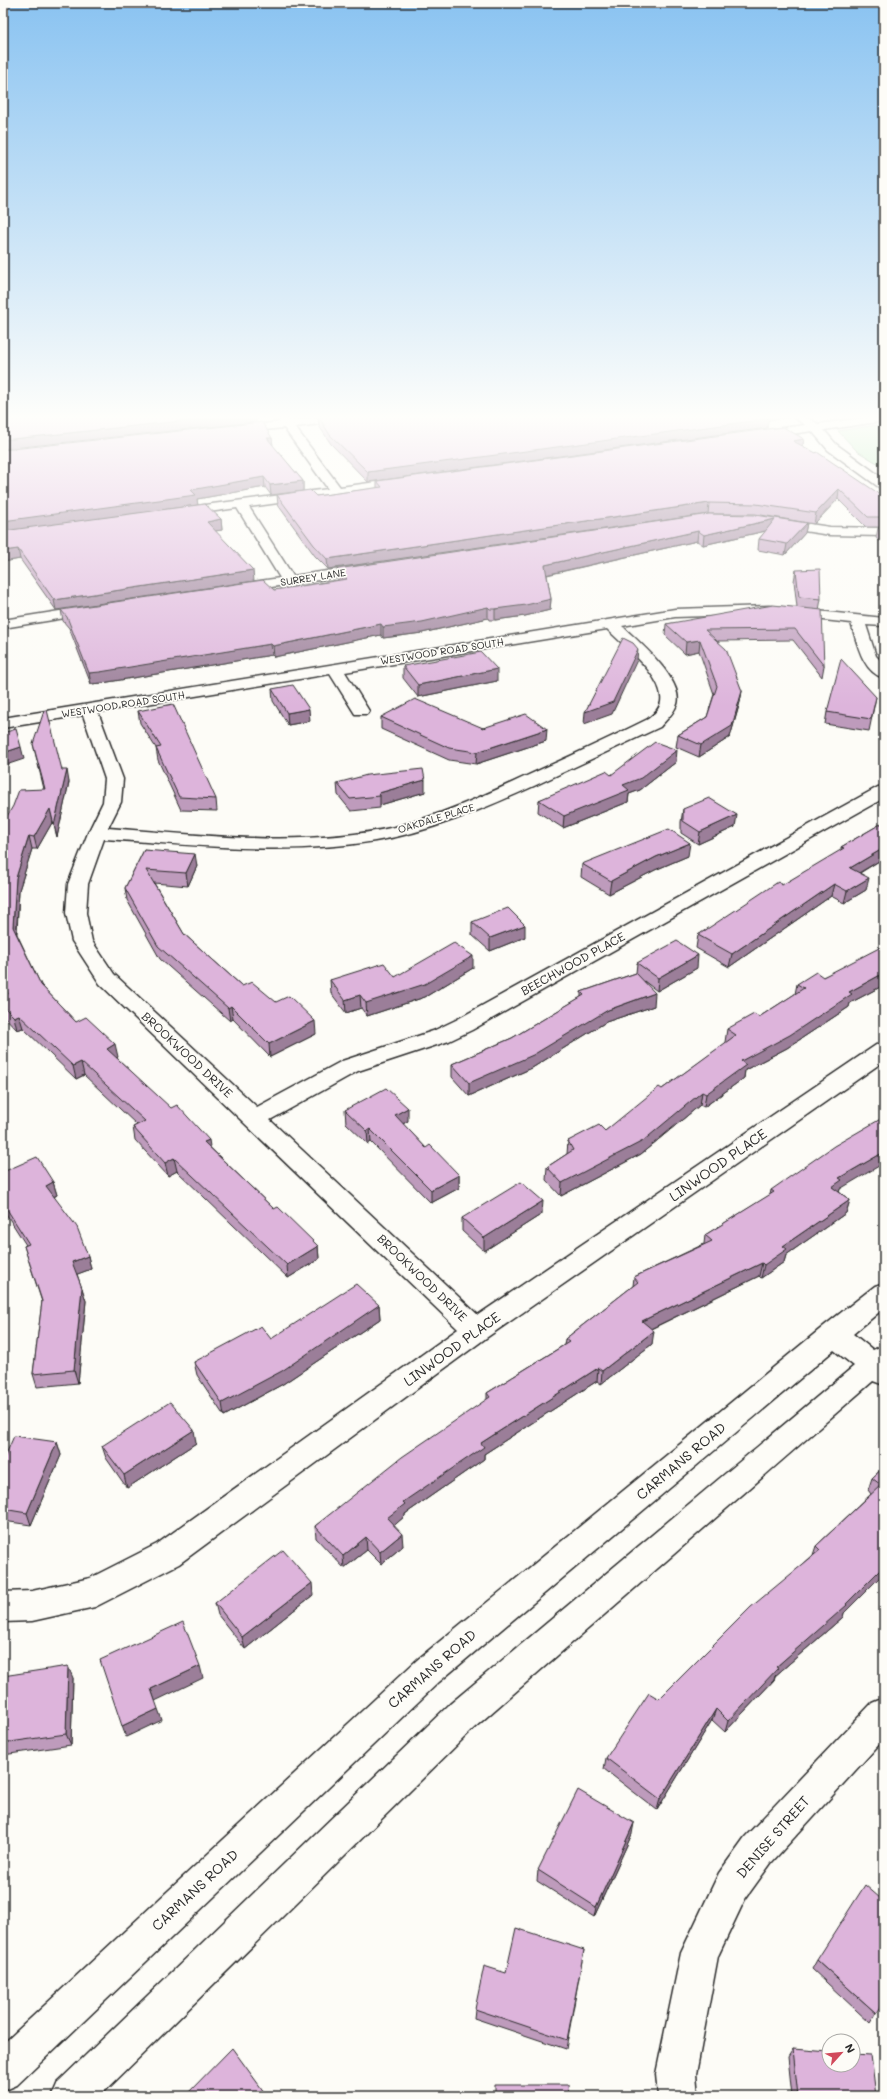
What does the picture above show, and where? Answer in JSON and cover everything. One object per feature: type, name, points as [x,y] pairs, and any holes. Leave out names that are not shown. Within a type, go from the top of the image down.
[{"type":"street","points":[[169,514],[184,512]]},
{"type":"street","points":[[246,512],[289,580]]},
{"type":"street","points":[[760,521],[812,530],[847,534],[884,532]]},
{"type":"street","name":"SURREY LANE","points":[[227,590],[383,566]]},
{"type":"street","points":[[3,624],[104,608]]},
{"type":"street","name":"WESTWOOD ROAD SOUTH","points":[[3,723],[675,613],[733,610],[794,612],[884,622]]},
{"type":"street","points":[[857,619],[868,657],[884,672]]},
{"type":"street","name":"OAKDALE PLACE","points":[[97,833],[259,843],[317,842],[375,836],[413,828],[465,812],[654,723],[665,713],[669,702],[669,690],[661,676],[610,623]]},
{"type":"street","points":[[334,669],[361,711]]},
{"type":"street","name":"BROOKWOOD DRIVE","points":[[89,709],[114,779],[112,802],[97,833],[78,884],[76,913],[82,941],[107,979],[477,1330]]},
{"type":"street","name":"BEECHWOOD PLACE","points":[[254,1119],[350,1066],[441,1036],[464,1025],[884,791]]},
{"type":"street","name":"LINWOOD PLACE","points":[[3,1607],[32,1606],[95,1592],[168,1554],[477,1330],[884,1050]]},
{"type":"street","name":"CARMANS ROAD","points":[[3,2071],[428,1671],[884,1293]]},
{"type":"street","points":[[72,2096],[462,1716],[880,1365],[834,1334]]},
{"type":"street","name":"DENISE STREET","points":[[678,2096],[676,2074],[700,1953],[732,1886],[758,1850],[884,1715]]},
{"type":"building","points":[[3,512],[70,512],[3,521]]},
{"type":"building","points":[[145,512],[213,512],[221,519],[207,522],[253,570],[54,600],[18,549],[3,551],[3,531]]},
{"type":"building","points":[[290,512],[648,512],[327,559],[314,545]]},
{"type":"building","points":[[863,512],[884,512],[884,517],[868,517]]},
{"type":"building","points":[[709,514],[756,515],[807,523],[787,544],[759,539],[775,519],[704,535],[698,531],[545,565],[551,599],[526,605],[495,609],[490,609],[488,607],[422,622],[383,627],[381,624],[273,646],[271,644],[100,672],[89,673],[67,617],[61,610],[263,580],[274,590],[347,579],[337,569]]},
{"type":"building","points":[[884,527],[884,532],[878,528]]},
{"type":"building","points":[[820,569],[821,599],[799,597],[796,570]]},
{"type":"building","points":[[773,605],[822,610],[824,666],[795,629],[705,630],[726,649],[742,691],[732,726],[701,745],[678,735],[707,717],[717,686],[700,640],[686,642],[666,624]]},
{"type":"building","points":[[623,638],[633,643],[638,649],[613,702],[585,712]]},
{"type":"building","points":[[481,652],[497,669],[418,685],[403,666]]},
{"type":"building","points":[[841,659],[876,697],[871,719],[827,712]]},
{"type":"building","points":[[293,685],[309,709],[287,713],[272,689]]},
{"type":"building","points":[[415,699],[483,728],[526,714],[547,729],[477,752],[449,748],[381,717]]},
{"type":"building","points":[[173,704],[216,799],[179,797],[156,748],[161,747],[138,711]]},
{"type":"building","points":[[47,710],[62,770],[67,770],[54,825],[50,809],[34,837],[29,836],[16,878],[13,927],[41,985],[76,1022],[86,1017],[115,1044],[107,1049],[171,1108],[177,1105],[209,1140],[204,1142],[274,1209],[278,1207],[318,1246],[287,1265],[174,1158],[165,1163],[133,1127],[145,1121],[81,1062],[73,1066],[19,1015],[14,1017],[3,1006],[3,996],[8,994],[3,983],[3,823],[13,806],[19,790],[45,789],[33,744],[44,711]]},
{"type":"building","points":[[16,729],[21,747],[3,753],[3,733]]},
{"type":"building","points":[[655,742],[677,750],[641,778],[623,785],[629,790],[564,816],[539,800],[606,771],[611,775]]},
{"type":"building","points":[[423,769],[425,780],[379,793],[380,796],[350,799],[337,783],[367,775]]},
{"type":"building","points":[[709,798],[737,815],[700,832],[683,821],[683,809]]},
{"type":"building","points":[[884,822],[884,848],[850,868],[869,878],[847,891],[834,884],[732,954],[698,935],[778,882],[782,885],[844,848],[841,847]]},
{"type":"building","points":[[669,829],[690,843],[656,857],[611,881],[582,864]]},
{"type":"building","points":[[144,850],[195,854],[186,873],[146,870],[184,934],[242,986],[252,982],[276,1002],[289,996],[315,1021],[269,1044],[231,1006],[228,1008],[158,946],[125,888]]},
{"type":"building","points":[[508,908],[525,925],[490,938],[472,922]]},
{"type":"building","points":[[677,941],[698,955],[658,978],[637,963]]},
{"type":"building","points":[[454,943],[473,956],[425,984],[366,1003],[360,995],[345,1000],[330,980],[384,963],[395,977]]},
{"type":"building","points":[[881,947],[884,949],[884,973],[849,992],[852,994],[790,1035],[741,1061],[746,1065],[706,1094],[702,1092],[643,1141],[562,1183],[547,1167],[573,1150],[568,1141],[599,1125],[605,1131],[659,1087],[662,1089],[736,1035],[727,1029],[754,1014],[759,1017],[804,988],[797,984],[816,972],[823,977]]},
{"type":"building","points":[[636,973],[655,993],[608,1010],[533,1055],[469,1083],[452,1064],[512,1038],[584,995],[581,992]]},
{"type":"building","points":[[386,1088],[408,1108],[395,1115],[426,1148],[430,1145],[459,1175],[431,1190],[370,1129],[367,1131],[345,1110]]},
{"type":"building","points":[[884,1117],[884,1152],[839,1178],[842,1180],[832,1187],[850,1200],[783,1246],[787,1249],[764,1265],[762,1263],[642,1321],[654,1331],[602,1371],[598,1368],[481,1443],[484,1447],[403,1502],[405,1504],[387,1518],[402,1534],[380,1552],[366,1537],[343,1556],[315,1526],[402,1457],[490,1397],[487,1393],[569,1342],[565,1339],[638,1282],[634,1277],[712,1241],[705,1235],[774,1192],[771,1190],[834,1146]]},
{"type":"building","points":[[37,1157],[53,1182],[46,1186],[77,1227],[88,1256],[72,1262],[82,1288],[74,1370],[33,1374],[42,1301],[24,1246],[29,1244],[3,1203],[3,1172]]},
{"type":"building","points":[[521,1182],[543,1201],[484,1238],[462,1218]]},
{"type":"building","points":[[356,1284],[379,1305],[282,1371],[222,1403],[194,1362],[261,1326],[271,1339]]},
{"type":"building","points":[[170,1402],[194,1430],[124,1475],[102,1446]]},
{"type":"building","points":[[14,1436],[57,1442],[27,1513],[3,1509],[3,1461]]},
{"type":"building","points":[[884,1467],[884,1566],[846,1604],[847,1605],[776,1667],[778,1668],[728,1721],[716,1709],[660,1799],[606,1758],[649,1693],[659,1699],[751,1607],[820,1550],[816,1546],[881,1485],[872,1478]]},
{"type":"building","points":[[283,1550],[312,1583],[242,1637],[215,1603]]},
{"type":"building","points":[[183,1622],[200,1666],[151,1689],[158,1709],[122,1726],[100,1660]]},
{"type":"building","points":[[68,1666],[66,1734],[3,1743],[3,1676]]},
{"type":"building","points":[[578,1790],[634,1823],[596,1907],[538,1870]]},
{"type":"building","points":[[865,1885],[880,1898],[884,1893],[884,2000],[876,2013],[817,1960]]},
{"type":"building","points":[[516,1928],[584,1950],[567,2040],[475,2009],[484,1966],[506,1973]]},
{"type":"building","points":[[232,2048],[267,2096],[185,2096]]},
{"type":"building","points":[[793,2049],[821,2051],[821,2073],[861,2073],[861,2054],[871,2055],[876,2096],[798,2096]]},
{"type":"building","points":[[495,2085],[568,2085],[569,2096],[495,2096]]}]
